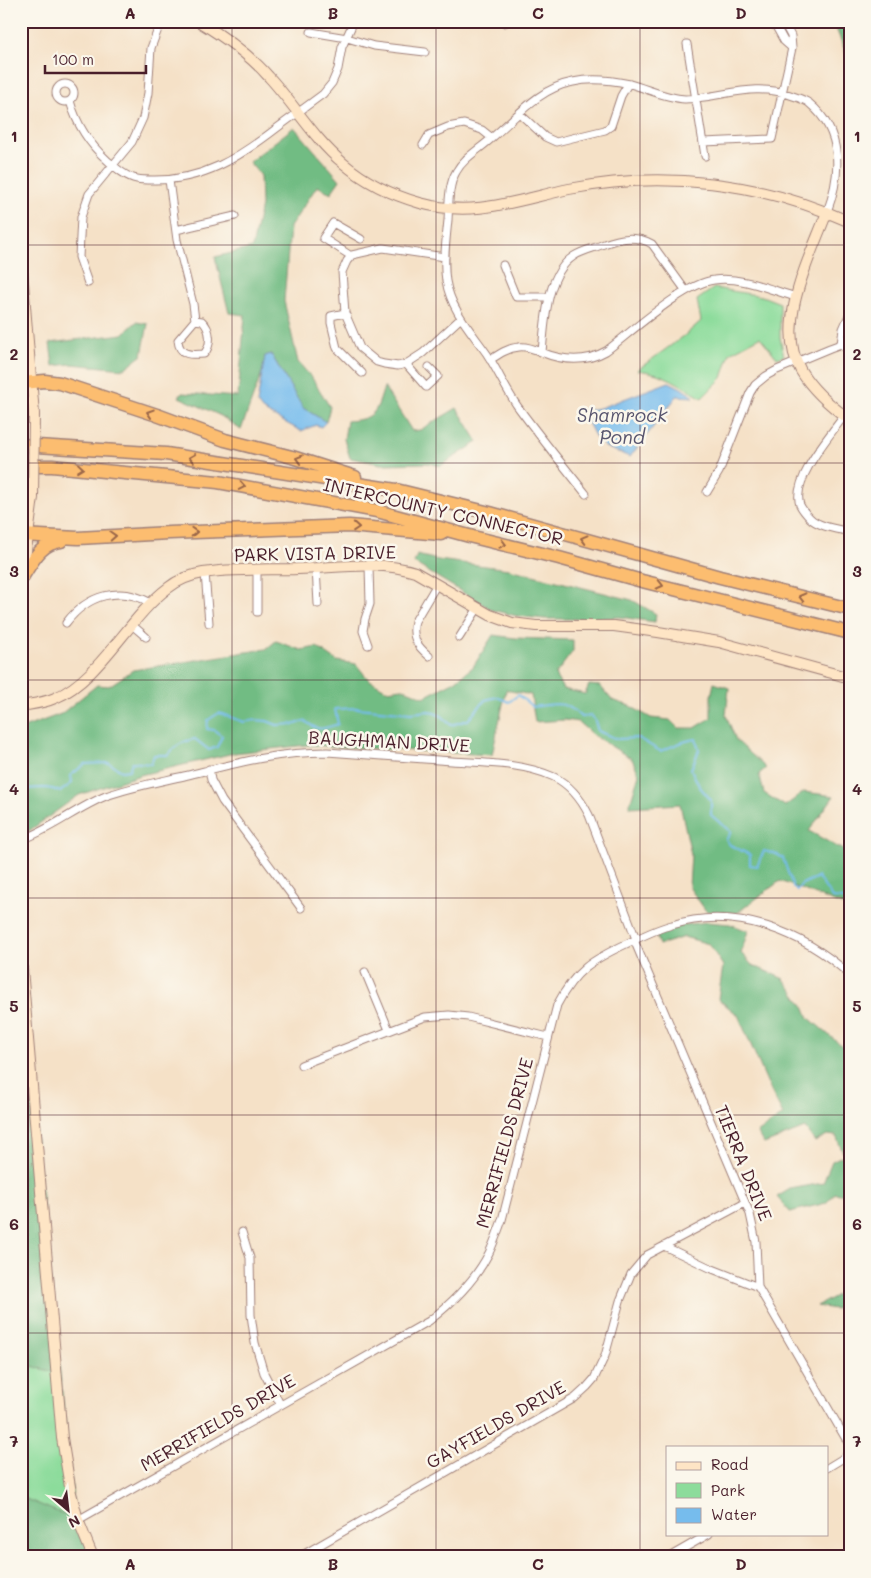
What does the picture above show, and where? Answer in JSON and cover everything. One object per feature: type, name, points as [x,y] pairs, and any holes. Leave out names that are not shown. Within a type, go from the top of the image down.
[{"type":"highway","points":[[26,383],[45,381],[60,383],[225,440],[292,457],[396,490]]},
{"type":"highway","name":"INTERCOUNTY CONNECTOR","points":[[21,445],[166,454],[396,490],[490,513],[720,576],[850,609]]},
{"type":"highway","name":"INTERCOUNTY CONNECTOR","points":[[21,466],[52,466],[218,482],[377,511],[642,581],[850,633]]},
{"type":"highway","points":[[22,578],[37,553],[51,542],[78,538],[349,526],[473,537]]},
{"type":"highway","points":[[25,535],[78,538]]},
{"type":"street","points":[[88,283],[79,257],[81,217],[89,194],[132,142],[143,118],[148,94],[152,48],[160,21]]},
{"type":"street","points":[[198,21],[218,33],[269,76],[343,163],[386,191],[419,202],[448,208],[474,209],[501,206],[569,189],[618,182],[660,179],[745,188],[781,196],[850,222]]},
{"type":"street","points":[[70,101],[84,136],[96,150],[127,175],[137,179],[169,180],[198,175],[227,163],[248,150],[322,94],[332,84],[338,69],[342,47],[354,21]]},
{"type":"street","points":[[773,21],[784,41],[792,48]]},
{"type":"street","points":[[704,142],[772,139],[792,48],[791,36],[783,21]]},
{"type":"street","points":[[310,32],[347,38],[374,46],[426,52]]},
{"type":"street","points":[[687,44],[705,156]]},
{"type":"street","points":[[586,494],[518,406],[453,303],[448,288],[445,257],[450,191],[456,173],[466,160],[531,102],[558,87],[573,82],[598,79],[628,84],[668,97],[696,98],[769,89],[808,102],[822,116],[831,134],[838,156],[837,180],[796,297],[791,327],[793,348],[797,362],[809,383],[847,418],[810,461],[800,488],[800,506],[810,518],[818,523],[850,532]]},
{"type":"street","points":[[520,113],[545,137],[556,142],[605,130],[611,126],[621,96],[628,84]]},
{"type":"street","points":[[423,145],[430,135],[448,127],[464,124],[482,130],[492,138]]},
{"type":"street","points":[[169,180],[176,230],[193,304],[194,320],[178,340],[178,346],[181,352],[190,355],[204,354],[208,350],[208,330],[202,321],[194,320]]},
{"type":"street","points":[[176,230],[235,216]]},
{"type":"street","points":[[351,256],[323,238],[333,223],[361,239]]},
{"type":"street","points":[[542,352],[546,309],[554,282],[565,264],[575,255],[618,239],[635,238],[652,244],[686,291]]},
{"type":"street","points":[[445,257],[383,248],[351,256],[342,272],[344,313],[360,348],[370,357],[384,364],[398,366],[406,364],[424,353],[461,318]]},
{"type":"street","points":[[21,258],[26,383],[34,414],[33,497],[25,535],[22,578]]},
{"type":"street","points":[[503,265],[516,297],[549,297]]},
{"type":"street","points":[[490,360],[510,349],[521,346],[563,359],[581,360],[596,356],[686,291],[715,279],[736,280],[796,297]]},
{"type":"street","points":[[344,313],[331,316],[330,323],[337,348],[362,373]]},
{"type":"street","points":[[841,344],[843,329],[850,313]]},
{"type":"street","points":[[841,344],[850,352]]},
{"type":"street","points":[[707,492],[719,472],[750,393],[756,385],[766,376],[808,356],[841,344],[850,344]]},
{"type":"street","points":[[406,364],[426,387],[438,376],[429,366]]},
{"type":"street","points":[[368,645],[363,631],[370,604],[369,566]]},
{"type":"street","name":"PARK VISTA DRIVE","points":[[21,706],[54,698],[68,691],[86,677],[152,603],[170,587],[190,576],[205,573],[257,570],[369,566],[404,569],[415,572],[490,615],[512,623],[536,626],[614,626],[718,642],[850,678]]},
{"type":"street","points":[[316,568],[318,604]]},
{"type":"street","points":[[257,570],[257,612]]},
{"type":"street","points":[[205,573],[209,622]]},
{"type":"street","points":[[429,656],[414,640],[413,627],[436,584]]},
{"type":"street","points":[[66,622],[73,614],[92,600],[106,595],[138,595],[152,603]]},
{"type":"street","points":[[459,638],[478,608]]},
{"type":"street","points":[[132,624],[146,637]]},
{"type":"street","name":"BAUGHMAN DRIVE","points":[[21,840],[33,836],[78,809],[106,796],[136,787],[268,756],[300,752],[327,752],[490,764],[542,772],[563,783],[578,797],[590,815],[635,940]]},
{"type":"street","points":[[209,770],[211,780],[222,801],[301,908]]},
{"type":"street","name":"MERRIFIELDS DRIVE","points":[[78,1520],[429,1320],[448,1306],[470,1283],[489,1253],[502,1220],[557,1005],[566,988],[577,974],[598,957],[672,925],[704,918],[730,918],[770,928],[799,939],[823,953],[850,975]]},
{"type":"street","name":"TIERRA DRIVE","points":[[635,940],[746,1203],[754,1227],[759,1274],[758,1287],[850,1446]]},
{"type":"street","points":[[21,957],[62,1438],[71,1493],[78,1520],[93,1557]]},
{"type":"street","points":[[365,972],[389,1030]]},
{"type":"street","points":[[301,1065],[425,1017],[449,1015],[468,1017],[548,1037]]},
{"type":"street","name":"GAYFIELDS DRIVE","points":[[299,1557],[575,1398],[594,1378],[605,1356],[620,1301],[631,1274],[648,1255],[746,1203]]},
{"type":"street","points":[[242,1232],[250,1258],[251,1315],[255,1343],[264,1373],[280,1404]]},
{"type":"street","points":[[664,1246],[710,1268],[758,1287]]},
{"type":"street","points":[[828,1467],[850,1454]]},
{"type":"street","points":[[669,1557],[705,1536]]},
{"type":"green space","points":[[833,21],[850,21],[850,88],[846,53]]},
{"type":"green space","points":[[294,127],[340,180],[331,193],[317,186],[290,227],[284,301],[298,362],[312,378],[330,407],[326,422],[303,408],[271,354],[265,356],[265,364],[241,430],[221,416],[179,397],[182,393],[238,397],[245,315],[229,313],[215,257],[252,248],[261,205],[260,175],[249,162]]},
{"type":"green space","points":[[714,288],[762,296],[780,303],[780,337],[784,356],[777,358],[760,337],[730,353],[722,378],[702,398],[664,376],[637,370],[684,336],[701,321],[697,300]]},
{"type":"green space","points":[[136,322],[148,324],[142,355],[124,369],[71,364],[53,366],[50,343],[123,334]]},
{"type":"green space","points":[[384,387],[412,431],[420,430],[457,408],[478,442],[440,466],[429,463],[381,464],[350,458],[344,439],[347,421],[363,418],[373,413],[379,403]]},
{"type":"green space","points":[[417,555],[438,560],[509,569],[632,600],[656,614],[655,622],[620,617],[545,619],[517,616],[492,610],[414,563]]},
{"type":"green space","points":[[493,635],[515,638],[573,640],[573,651],[555,675],[563,689],[585,694],[589,685],[600,686],[612,700],[630,706],[651,718],[670,720],[678,728],[695,728],[711,718],[711,696],[714,683],[729,688],[726,715],[736,740],[766,768],[759,774],[764,793],[785,806],[804,792],[834,796],[809,831],[850,854],[850,908],[780,881],[737,913],[706,911],[689,887],[691,854],[680,804],[629,807],[639,774],[632,759],[593,735],[578,722],[565,720],[535,722],[531,695],[506,690],[492,755],[307,745],[234,753],[140,775],[79,795],[26,833],[21,829],[21,730],[61,714],[97,685],[109,686],[133,670],[266,649],[276,641],[301,650],[317,647],[337,661],[356,664],[368,679],[387,690],[402,688],[424,697],[455,681],[473,667]]},
{"type":"green space","points":[[707,922],[730,924],[748,931],[741,953],[752,965],[784,979],[805,1008],[809,1018],[850,1053],[850,1196],[835,1193],[826,1203],[790,1212],[777,1197],[790,1189],[823,1183],[832,1161],[844,1155],[836,1136],[827,1135],[815,1142],[805,1128],[764,1144],[757,1133],[783,1115],[738,1015],[718,999],[723,966],[709,944],[684,937],[659,945],[656,935],[683,925]]},
{"type":"green space","points":[[21,992],[75,1519],[21,1557]]},
{"type":"green space","points":[[21,1012],[57,1373],[21,1363]]},
{"type":"green space","points":[[850,1288],[850,1306],[834,1309],[817,1306]]},
{"type":"green space","points":[[21,1497],[78,1520],[93,1557],[21,1557]]},
{"type":"water","points":[[271,354],[303,408],[326,422],[321,427],[316,425],[301,431],[262,410],[257,403],[265,356]]},
{"type":"water","name":"Shamrock Pond","points":[[669,382],[694,397],[677,396],[630,457],[605,447],[596,438],[582,411],[600,408]]},
{"type":"waterway","points":[[21,792],[25,789],[43,788],[60,792],[72,783],[71,775],[85,764],[109,763],[122,771],[129,770],[132,762],[151,764],[154,755],[168,755],[183,742],[195,739],[209,750],[217,747],[222,736],[214,730],[207,729],[208,720],[219,713],[244,722],[254,720],[267,721],[277,725],[296,724],[305,721],[321,729],[338,724],[335,709],[358,708],[411,713],[429,711],[442,716],[451,725],[468,720],[485,700],[497,697],[509,702],[518,695],[533,707],[554,704],[570,707],[581,717],[592,716],[598,731],[617,739],[638,738],[660,751],[682,742],[696,739],[699,750],[691,769],[699,786],[711,800],[711,815],[731,832],[726,840],[730,845],[750,855],[750,865],[757,866],[764,851],[776,854],[783,858],[793,887],[797,890],[802,884],[818,877],[832,898],[843,899],[850,903]]}]
